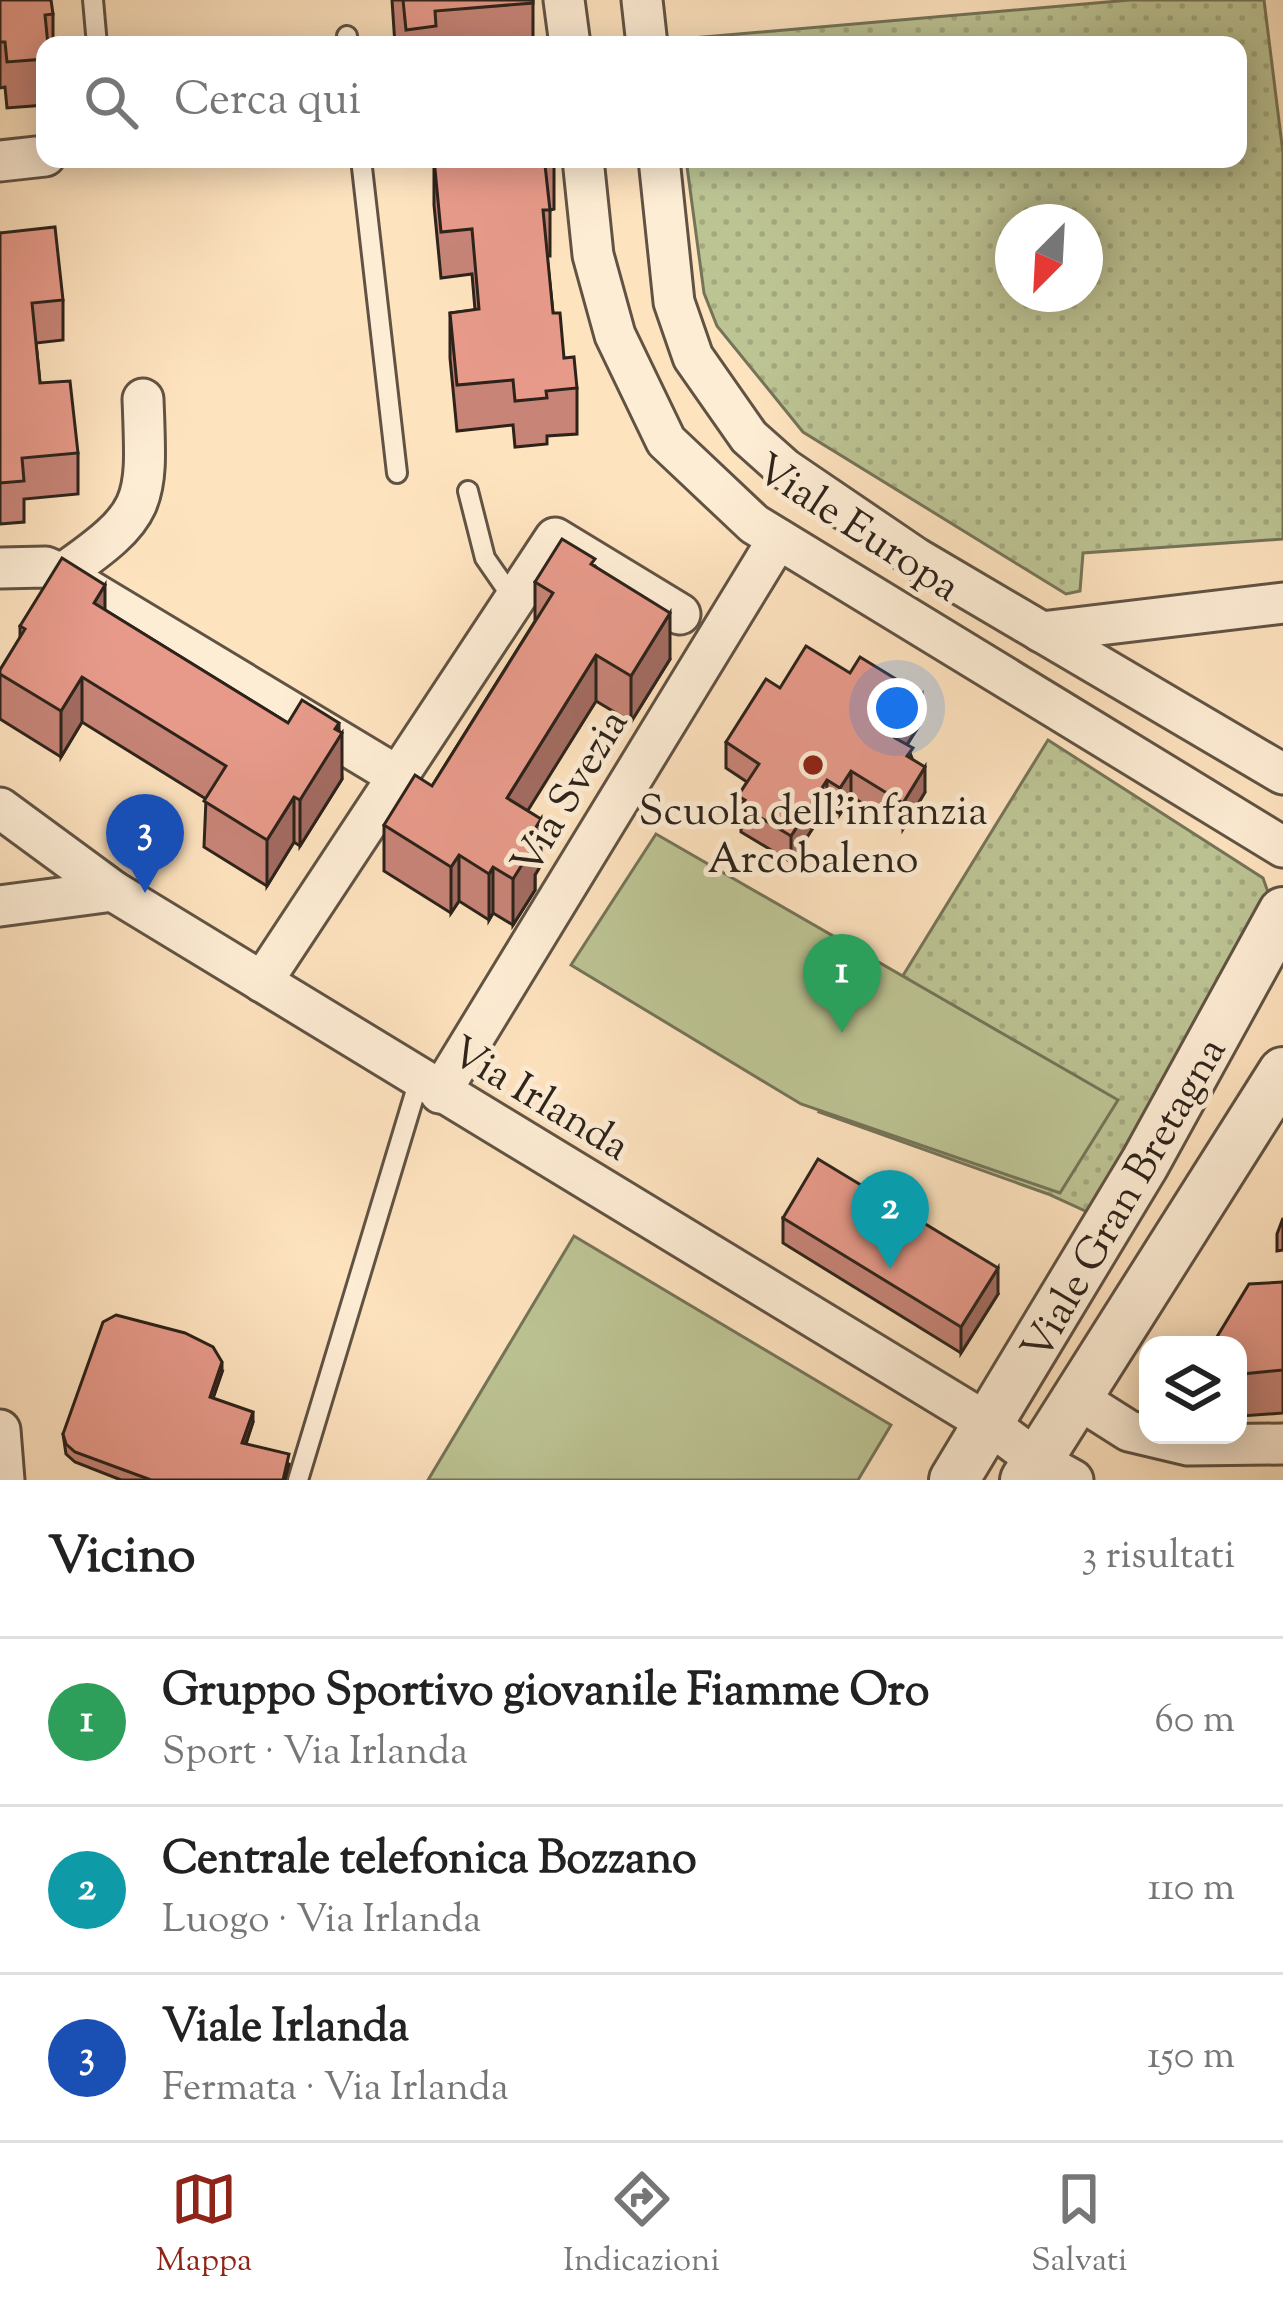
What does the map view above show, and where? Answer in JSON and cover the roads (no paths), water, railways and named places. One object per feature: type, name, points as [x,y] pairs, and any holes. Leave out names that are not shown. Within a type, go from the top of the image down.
[{"type":"street","points":[[564,0],[569,36]]},
{"type":"street","points":[[644,0],[646,36]]},
{"type":"street","points":[[0,161],[36,157]]},
{"type":"street","name":"Viale Europa","points":[[584,168],[593,255],[615,335],[667,441],[754,524],[1283,847]]},
{"type":"street","name":"Viale Europa","points":[[660,168],[674,302],[693,356],[749,437],[804,482],[916,558],[1283,774]]},
{"type":"street","points":[[62,574],[108,542],[132,517],[146,476],[142,399]]},
{"type":"street","points":[[262,982],[555,538],[680,614]]},
{"type":"street","name":"Via Svezia","points":[[429,1086],[778,539]]},
{"type":"street","points":[[0,568],[46,567],[62,574],[399,777]]},
{"type":"street","name":"Viale Europa","points":[[955,646],[983,598]]},
{"type":"street","points":[[1041,632],[1283,604]]},
{"type":"street","name":"Via Irlanda","points":[[0,808],[112,891],[989,1424],[1045,1473]]},
{"type":"street","points":[[0,906],[112,891]]},
{"type":"street","name":"Viale Gran Bretagna","points":[[954,1480],[1145,1163],[1283,912]]},
{"type":"street","name":"Viale Gran Bretagna","points":[[1045,1473],[1077,1398],[1283,1072]]},
{"type":"street","points":[[1077,1398],[1129,1431],[1188,1445],[1283,1444]]},
{"type":"street","points":[[0,1430],[4,1480]]},
{"type":"lane","points":[[93,0],[96,36]]},
{"type":"lane","points":[[362,168],[397,472]]},
{"type":"lane","points":[[468,491],[485,558],[514,600]]},
{"type":"lane","points":[[298,1480],[429,1086]]},
{"type":"place","name":"Scuola dell'infanzia Arcobaleno","points":[[813,765]]},
{"type":"place","name":"Viale Irlanda","points":[[145,893]]},
{"type":"place","name":"Gruppo Sportivo giovanile Fiamme Oro","points":[[842,1033]]},
{"type":"place","name":"Centrale telefonica Bozzano","points":[[890,1269]]}]
